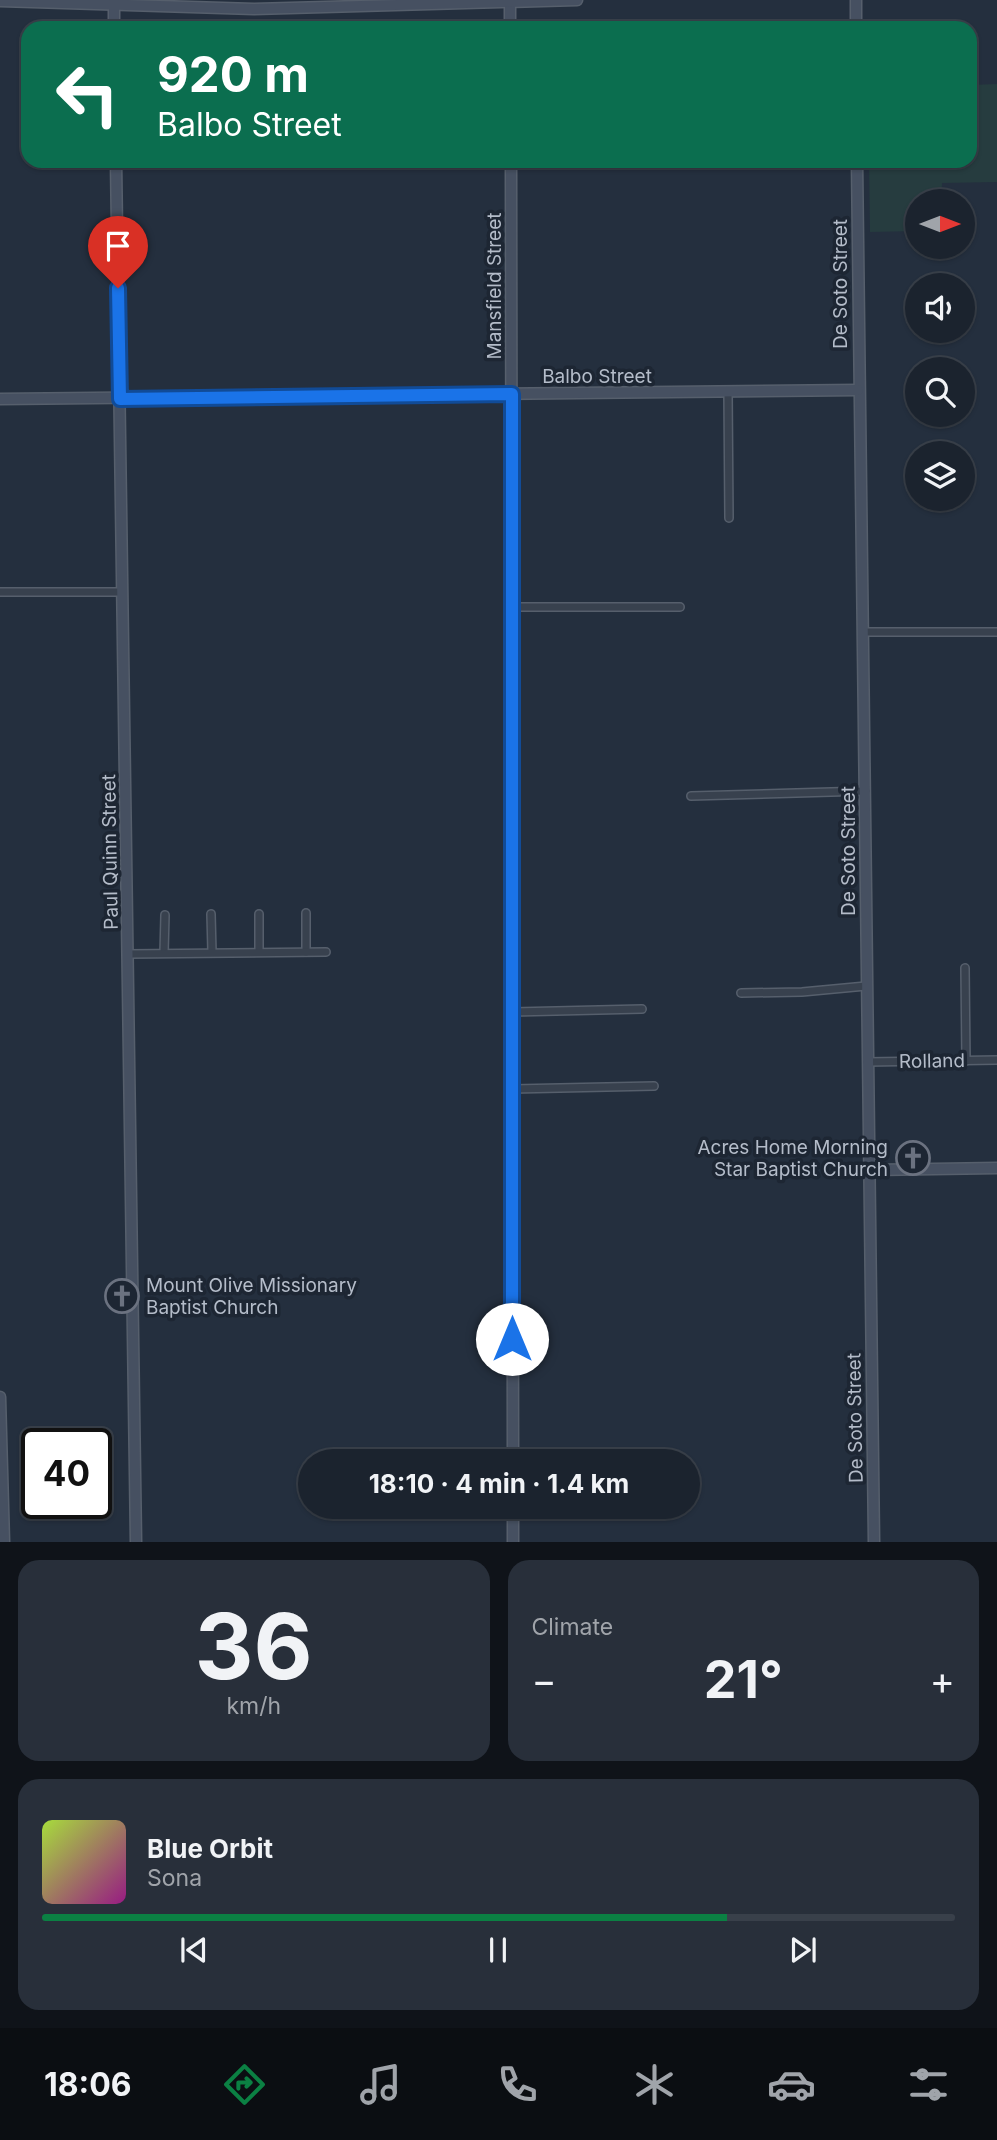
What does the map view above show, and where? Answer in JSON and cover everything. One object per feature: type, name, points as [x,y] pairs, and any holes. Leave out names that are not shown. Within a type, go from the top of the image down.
[{"type":"street","points":[[0,1],[254,4],[577,0]]},
{"type":"street","points":[[856,0],[856,21]]},
{"type":"street","points":[[510,1],[510,21]]},
{"type":"street","points":[[114,2],[114,21]]},
{"type":"street","name":"Paul Quinn Street","points":[[116,168],[136,1542]]},
{"type":"street","name":"Mansfield Street","points":[[511,168],[513,1449]]},
{"type":"street","name":"De Soto Street","points":[[857,168],[874,1542]]},
{"type":"street","name":"Balbo Street","points":[[0,399],[858,390]]},
{"type":"street","points":[[728,392],[729,518]]},
{"type":"street","points":[[0,592],[123,592]]},
{"type":"street","points":[[512,607],[680,607]]},
{"type":"street","points":[[862,632],[997,632]]},
{"type":"street","points":[[691,796],[866,791]]},
{"type":"street","points":[[306,913],[306,952]]},
{"type":"street","points":[[211,914],[212,952]]},
{"type":"street","points":[[259,914],[259,951]]},
{"type":"street","points":[[164,953],[165,915]]},
{"type":"street","points":[[129,954],[326,952]]},
{"type":"street","points":[[965,968],[966,1061]]},
{"type":"street","points":[[741,993],[802,992],[866,986]]},
{"type":"street","points":[[513,1012],[642,1009]]},
{"type":"street","name":"Rolland","points":[[867,1062],[997,1060]]},
{"type":"street","points":[[513,1089],[654,1087]]},
{"type":"street","points":[[870,1170],[997,1168]]},
{"type":"street","points":[[0,1397],[4,1542]]},
{"type":"street","points":[[513,1519],[513,1542]]},
{"type":"green space","points":[[997,84],[997,182],[942,183],[942,189],[905,189],[905,231],[870,232],[869,168],[977,168],[977,85]]},
{"type":"place","name":"Acres Home Morning Star Baptist Church","points":[[913,1158]]},
{"type":"place","name":"Mount Olive Missionary Baptist Church","points":[[122,1296]]},
{"type":"route","points":[[118,288],[120,399],[512,394],[512,1339]]}]
